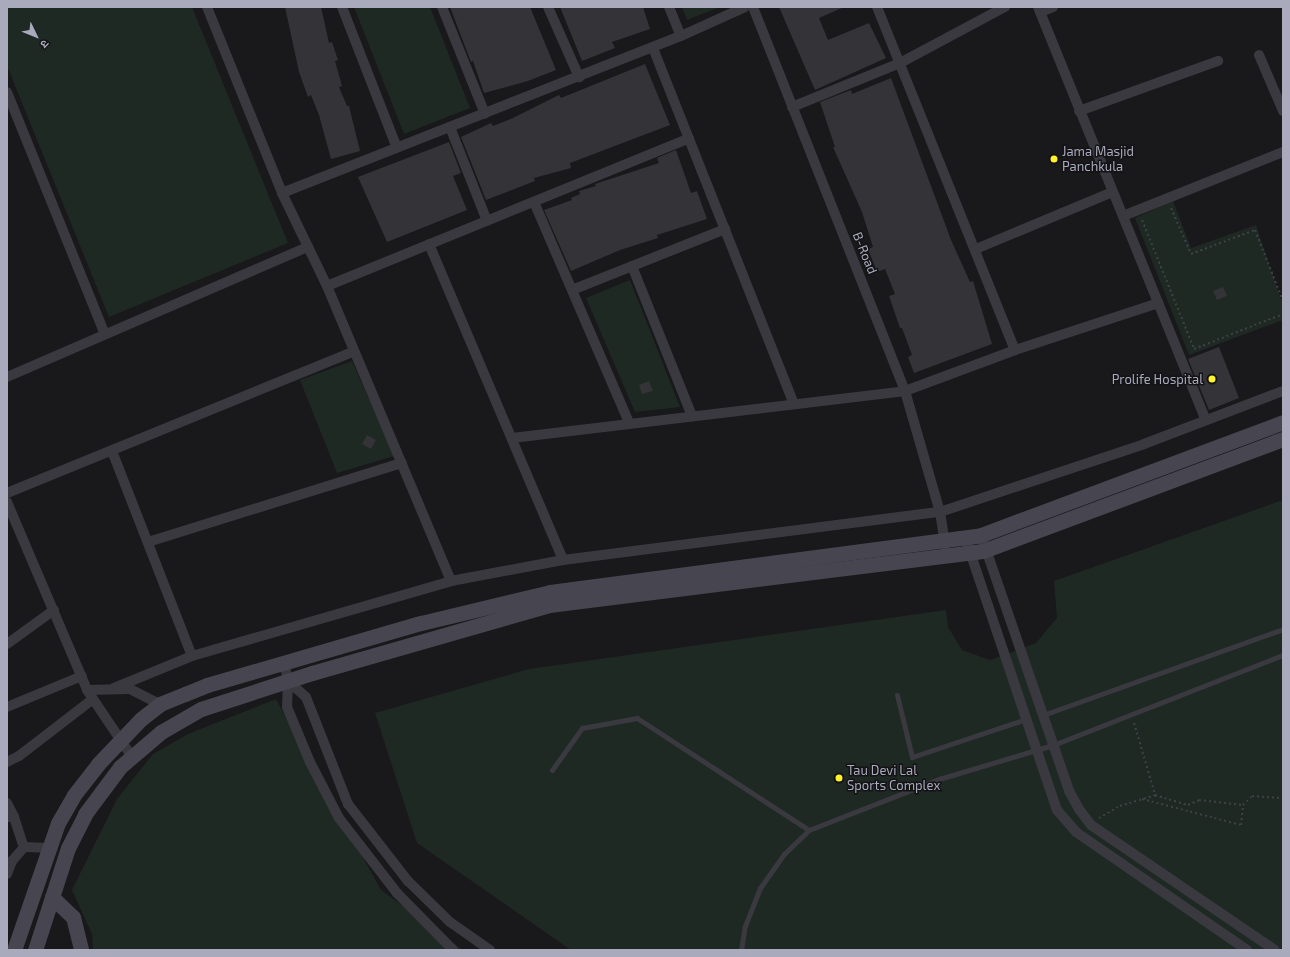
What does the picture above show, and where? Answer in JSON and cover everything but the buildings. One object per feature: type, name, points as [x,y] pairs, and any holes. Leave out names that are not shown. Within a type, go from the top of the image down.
[{"type":"street","points":[[207,7],[282,193],[327,286],[451,581]]},
{"type":"street","points":[[342,7],[397,148]]},
{"type":"street","points":[[442,7],[485,114]]},
{"type":"street","points":[[548,7],[579,76]]},
{"type":"street","points":[[669,7],[681,36]]},
{"type":"street","points":[[282,193],[653,48],[745,7]]},
{"type":"street","name":"B-Road","points":[[753,7],[905,391],[940,512],[946,556]]},
{"type":"street","points":[[877,7],[976,249],[1015,350]]},
{"type":"street","points":[[792,107],[900,63],[1005,7]]},
{"type":"street","points":[[1054,7],[1039,10],[1206,420]]},
{"type":"street","points":[[653,48],[794,404]]},
{"type":"street","points":[[1259,55],[1283,111]]},
{"type":"street","points":[[1079,111],[1218,61]]},
{"type":"street","points":[[7,92],[105,334]]},
{"type":"street","points":[[450,128],[487,221]]},
{"type":"street","points":[[327,286],[689,138]]},
{"type":"street","points":[[1123,216],[1283,152]]},
{"type":"street","points":[[976,249],[1112,192]]},
{"type":"street","points":[[534,202],[629,423]]},
{"type":"street","points":[[572,290],[725,229]]},
{"type":"street","points":[[429,244],[563,560]]},
{"type":"street","points":[[7,377],[308,247]]},
{"type":"street","points":[[632,266],[692,416]]},
{"type":"street","points":[[512,438],[905,391],[1015,350],[1159,303]]},
{"type":"street","points":[[7,493],[354,352]]},
{"type":"street","points":[[114,688],[192,656],[451,581],[563,560],[940,512],[1144,444],[1283,391]]},
{"type":"street","points":[[14,950],[58,823],[74,795],[119,740],[160,704],[206,685],[284,662],[421,623],[550,592],[981,535],[1283,422]]},
{"type":"street","points":[[35,950],[68,848],[85,814],[120,767],[161,732],[201,709],[288,681],[549,604],[986,550],[1283,440]]},
{"type":"street","points":[[112,451],[192,656]]},
{"type":"street","points":[[148,542],[402,463]]},
{"type":"street","points":[[7,502],[87,690],[119,740],[132,757]]},
{"type":"street","points":[[981,535],[1070,791],[1091,825],[1275,950]]},
{"type":"street","points":[[965,537],[1057,810],[1076,832],[1246,950]]},
{"type":"street","points":[[7,644],[54,610]]},
{"type":"street","points":[[284,662],[288,681],[288,707],[310,762],[339,818],[397,893],[453,950]]},
{"type":"street","points":[[7,707],[82,676]]},
{"type":"street","points":[[288,681],[306,697],[348,804],[408,881],[450,922],[490,950]]},
{"type":"street","points":[[87,690],[114,688],[136,690],[160,704]]},
{"type":"street","points":[[7,762],[19,756],[93,699]]},
{"type":"street","points":[[1026,719],[1043,715]]},
{"type":"street","points":[[7,803],[11,817],[24,847]]},
{"type":"street","points":[[24,847],[49,848]]},
{"type":"street","points":[[7,874],[12,861],[24,847]]},
{"type":"street","points":[[52,897],[73,917],[81,950]]},
{"type":"lane","points":[[1043,715],[1283,629]]},
{"type":"lane","points":[[740,950],[745,926],[760,888],[784,854],[809,830],[939,779],[1053,745],[1283,655]]},
{"type":"lane","points":[[896,695],[912,757],[1026,719]]},
{"type":"lane","points":[[552,770],[582,728],[637,718],[809,830]]},
{"type":"path","points":[[1163,209],[1170,206],[1190,254],[1255,230],[1283,302]]},
{"type":"path","points":[[1149,216],[1141,219],[1194,349],[1283,314]]},
{"type":"path","points":[[1131,714],[1155,795]]},
{"type":"path","points":[[1091,825],[1107,811],[1155,795],[1188,805],[1199,800],[1243,805]]},
{"type":"path","points":[[1142,799],[1241,825],[1243,805],[1252,796],[1283,798]]},
{"type":"shaded area","points":[[7,7],[192,7],[288,243],[109,317],[7,66]]},
{"type":"shaded area","points":[[354,7],[430,7],[470,108],[404,134]]},
{"type":"shaded area","points":[[682,7],[720,7],[687,20]]},
{"type":"shaded area","points":[[1173,201],[1191,248],[1256,225],[1283,305],[1283,320],[1189,355],[1135,218]]},
{"type":"shaded area","points":[[630,280],[680,407],[635,412],[586,298]]},
{"type":"shaded area","points":[[352,361],[394,456],[337,473],[300,380]]},
{"type":"shaded area","name":"Tau Devi Lal Sports Complex","points":[[1283,500],[1283,950],[571,950],[417,843],[375,713],[529,669],[946,610],[948,627],[962,650],[990,660],[1036,643],[1057,618],[1054,581]]},
{"type":"shaded area","points":[[276,699],[381,890],[463,950],[93,950],[92,934],[72,890],[117,799],[153,754],[188,734]]},
{"type":"place","name":"Jama Masjid Panchkula","points":[[1054,159]]},
{"type":"place","name":"Prolife Hospital","points":[[1212,379]]},
{"type":"place","name":"Tau Devi Lal Sports Complex","points":[[839,778]]}]
